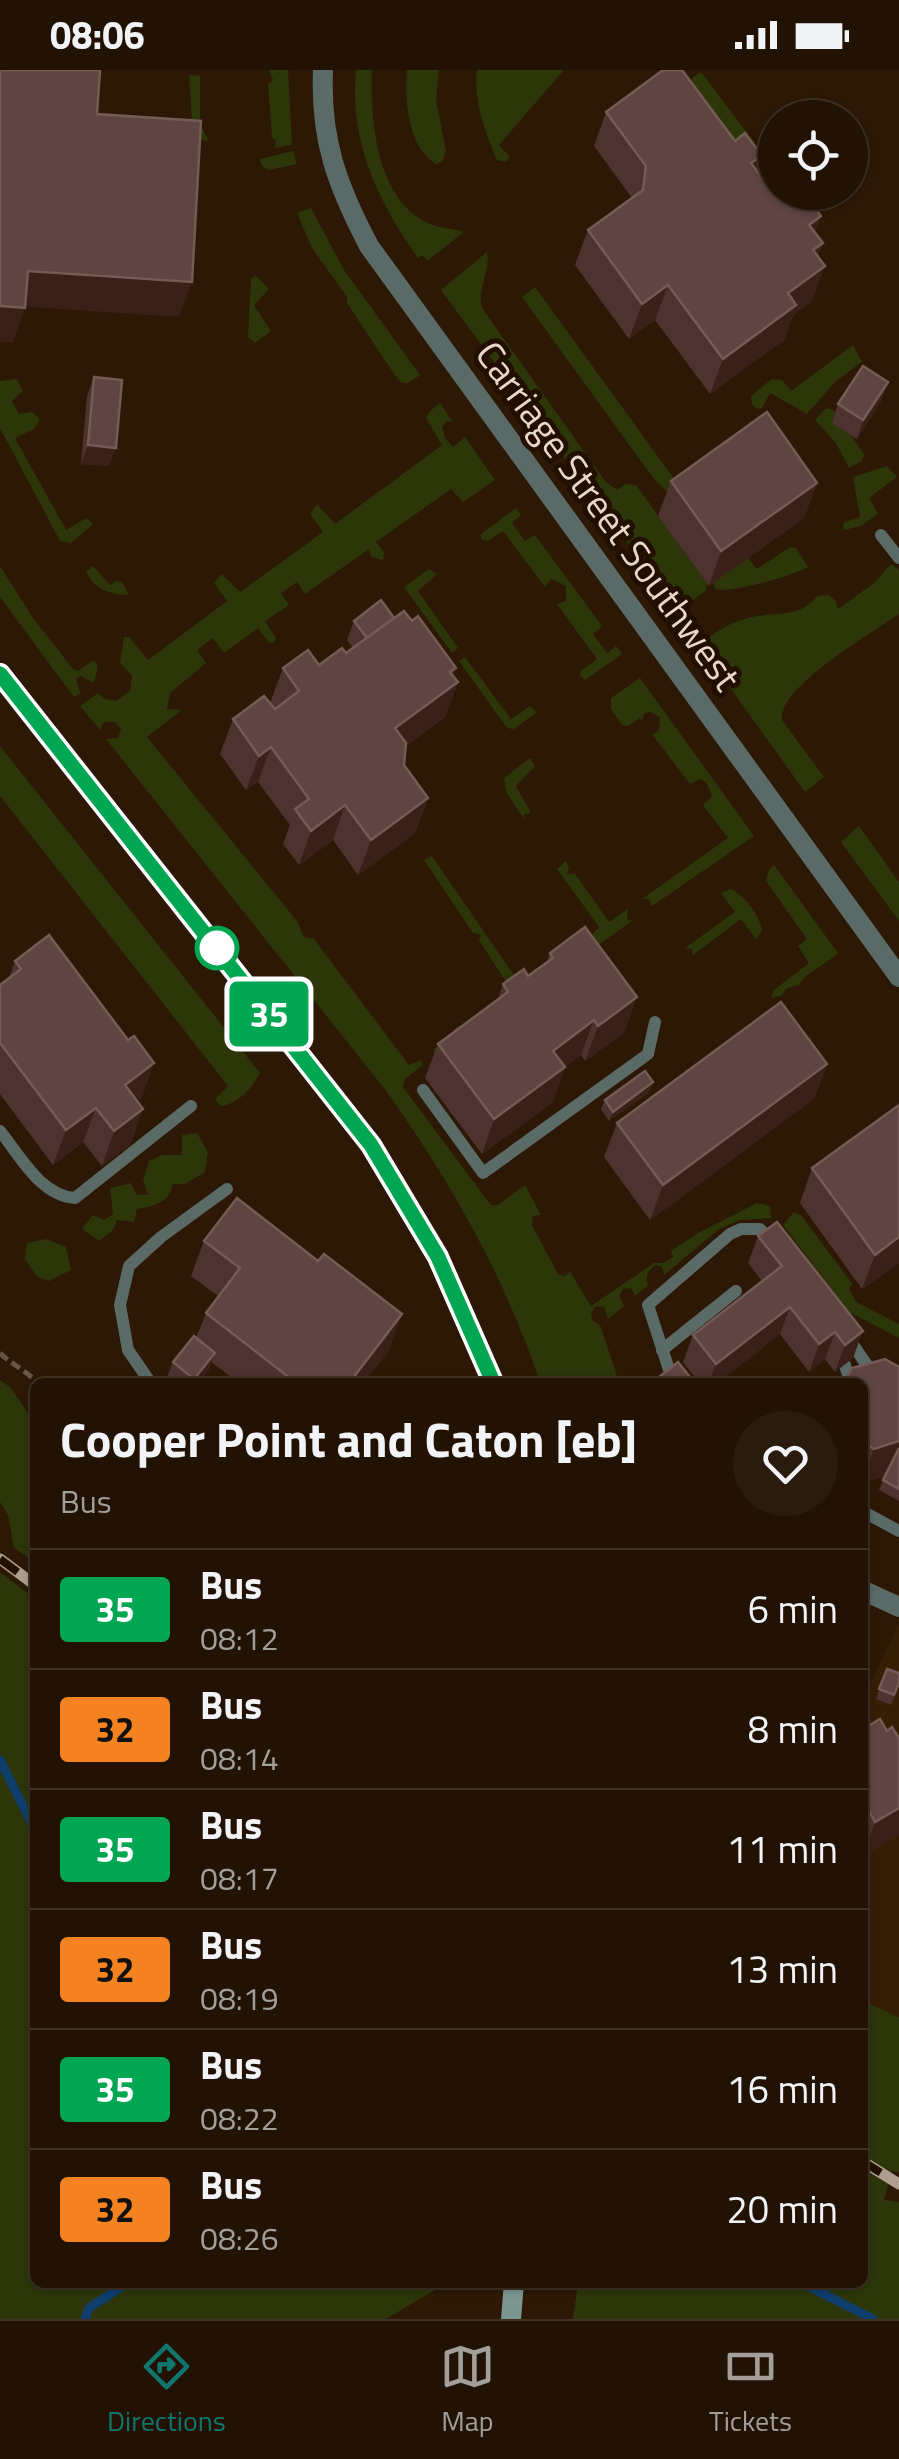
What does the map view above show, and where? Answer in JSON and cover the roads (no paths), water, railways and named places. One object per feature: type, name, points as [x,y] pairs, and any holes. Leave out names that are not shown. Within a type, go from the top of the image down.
[{"type":"main road","points":[[0,673],[371,1145],[438,1257],[491,1378]]},
{"type":"main road","points":[[510,2319],[513,2288]]},
{"type":"street","name":"Carriage Street Southwest","points":[[323,70],[321,110],[329,153],[340,192],[369,246],[899,977]]},
{"type":"street","points":[[868,1593],[899,1608]]},
{"type":"lane","points":[[881,535],[899,558]]},
{"type":"lane","points":[[423,1090],[483,1173],[648,1054],[655,1022]]},
{"type":"lane","points":[[0,1131],[47,1190],[60,1197],[76,1198],[191,1106]]},
{"type":"lane","points":[[147,1378],[128,1350],[120,1305],[129,1266],[226,1189]]},
{"type":"lane","points":[[741,1229],[750,1242]]},
{"type":"lane","points":[[672,1378],[648,1304],[714,1246],[741,1229],[760,1229],[780,1252]]},
{"type":"lane","points":[[662,1350],[736,1291]]},
{"type":"lane","points":[[838,1325],[882,1381],[868,1381]]},
{"type":"lane","points":[[845,1365],[847,1378]]},
{"type":"lane","points":[[868,1514],[899,1531]]},
{"type":"waterway","points":[[0,1760],[30,1820]]},
{"type":"waterway","points":[[85,2319],[89,2308],[120,2288]]},
{"type":"waterway","points":[[812,2288],[873,2319]]},
{"type":"railway","points":[[0,1559],[30,1581]]},
{"type":"railway","points":[[868,2165],[899,2184]]}]
